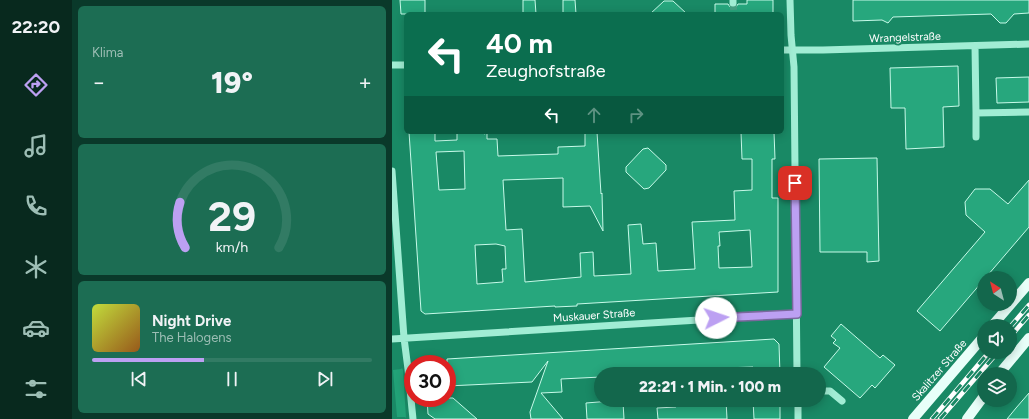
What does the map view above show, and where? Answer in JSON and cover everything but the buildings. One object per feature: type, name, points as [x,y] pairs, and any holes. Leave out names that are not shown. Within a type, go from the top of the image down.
[{"type":"main road","points":[[998,319],[1029,283]]},
{"type":"main road","points":[[1005,367],[1029,338]]},
{"type":"main road","name":"Skalitzer Straße","points":[[913,419],[977,344]]},
{"type":"main road","points":[[967,419],[977,405]]},
{"type":"street","points":[[790,0],[793,51],[797,367]]},
{"type":"street","name":"Wrangelstraße","points":[[784,50],[1029,44]]},
{"type":"street","points":[[975,46],[976,137]]},
{"type":"street","points":[[392,65],[404,65]]},
{"type":"street","points":[[976,113],[1029,112]]},
{"type":"street","points":[[392,171],[404,338],[412,419]]},
{"type":"street","name":"Muskauer Straße","points":[[392,339],[797,314]]},
{"type":"street","points":[[826,391],[830,391],[842,401]]},
{"type":"street","points":[[798,407],[798,419]]},
{"type":"green space","points":[[402,368],[403,370],[404,407],[405,407],[406,418],[397,417],[393,370]]},
{"type":"tunnel","points":[[733,3],[734,12]]},
{"type":"railway","points":[[1017,319],[1029,305]]},
{"type":"railway","points":[[1017,329],[1029,315]]},
{"type":"railway","points":[[932,419],[983,359]]},
{"type":"railway","points":[[940,419],[992,359]]},
{"type":"route","points":[[716,318],[797,314],[795,183]]}]
